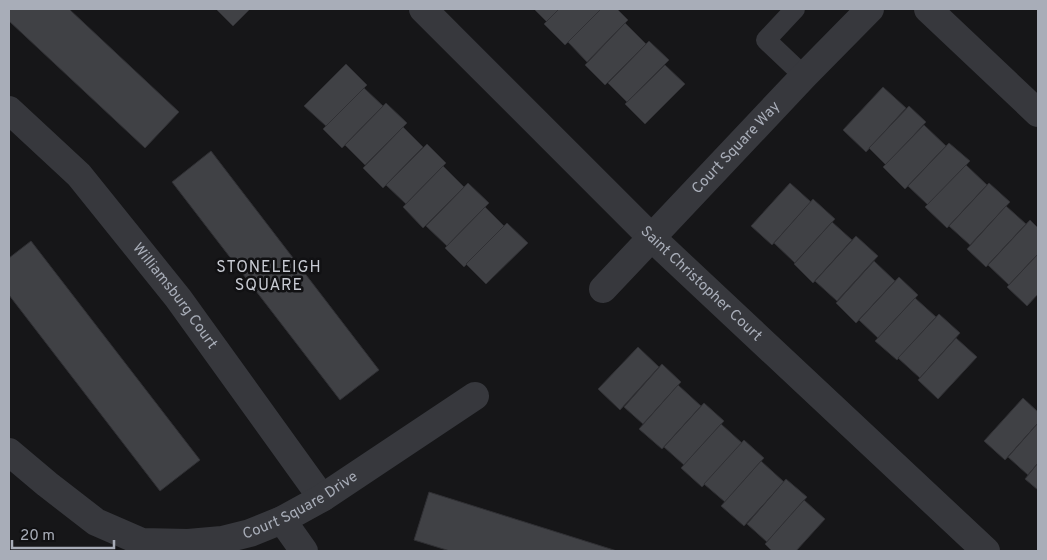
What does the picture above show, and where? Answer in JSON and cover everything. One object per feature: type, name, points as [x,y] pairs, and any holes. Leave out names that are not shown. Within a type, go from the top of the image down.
[{"type":"street","name":"Saint Christopher Court","points":[[423,9],[652,238],[986,551]]},
{"type":"street","name":"Court Square Way","points":[[603,289],[804,76],[870,9]]},
{"type":"street","points":[[928,9],[1038,113]]},
{"type":"street","name":"Williamsburg Court","points":[[9,110],[79,175],[178,298],[322,498]]},
{"type":"street","name":"Court Square Drive","points":[[9,452],[96,522],[142,542],[186,547],[250,533],[282,520],[322,498],[475,396]]},
{"type":"street","points":[[282,520],[304,551]]},
{"type":"lane","points":[[795,9],[766,40],[804,76]]},
{"type":"building","points":[[9,9],[69,9],[179,112],[145,148],[9,21]]},
{"type":"building","points":[[216,9],[250,9],[233,26]]},
{"type":"building","points":[[534,9],[559,9],[547,22]]},
{"type":"building","points":[[559,9],[601,9],[565,45],[544,24]]},
{"type":"building","points":[[601,9],[617,9],[628,20],[587,62],[568,42]]},
{"type":"building","points":[[625,23],[646,44],[605,85],[585,65]]},
{"type":"building","points":[[649,41],[669,60],[627,102],[608,83]]},
{"type":"building","points":[[346,64],[367,85],[326,126],[304,106]]},
{"type":"building","points":[[665,65],[685,84],[645,124],[625,104]]},
{"type":"building","points":[[883,87],[906,108],[866,152],[843,130]]},
{"type":"building","points":[[364,88],[383,106],[342,148],[323,129]]},
{"type":"building","points":[[386,103],[407,123],[365,165],[345,145]]},
{"type":"building","points":[[909,106],[926,122],[886,165],[869,148]]},
{"type":"building","points":[[924,125],[946,146],[905,189],[883,167]]},
{"type":"building","points":[[403,127],[423,147],[383,188],[363,168]]},
{"type":"building","points":[[949,143],[970,161],[928,205],[908,186]]},
{"type":"building","points":[[427,144],[446,163],[406,204],[386,185]]},
{"type":"building","points":[[211,151],[379,370],[340,400],[172,182]]},
{"type":"building","points":[[966,165],[987,185],[947,228],[925,207]]},
{"type":"building","points":[[443,166],[464,187],[423,228],[403,207]]},
{"type":"building","points":[[468,183],[489,203],[447,246],[426,226]]},
{"type":"building","points":[[790,183],[811,202],[772,245],[751,226]]},
{"type":"building","points":[[989,183],[1010,202],[970,245],[949,226]]},
{"type":"building","points":[[813,199],[835,219],[795,263],[774,243]]},
{"type":"building","points":[[1006,206],[1026,224],[986,267],[967,249]]},
{"type":"building","points":[[485,207],[504,226],[464,267],[445,248]]},
{"type":"building","points":[[1030,220],[1038,228],[1038,254],[1009,285],[988,265]]},
{"type":"building","points":[[832,222],[852,240],[813,283],[794,264]]},
{"type":"building","points":[[507,223],[528,243],[486,284],[466,264]]},
{"type":"building","points":[[856,236],[878,256],[837,301],[815,281]]},
{"type":"building","points":[[31,241],[200,460],[160,491],[9,295],[9,258]]},
{"type":"building","points":[[1038,254],[1038,294],[1027,306],[1007,287]]},
{"type":"building","points":[[874,261],[895,281],[856,323],[836,303]]},
{"type":"building","points":[[899,277],[918,295],[878,338],[859,320]]},
{"type":"building","points":[[915,298],[936,317],[897,360],[875,341]]},
{"type":"building","points":[[939,314],[960,333],[920,378],[898,358]]},
{"type":"building","points":[[956,338],[977,357],[938,399],[918,380]]},
{"type":"building","points":[[638,347],[659,367],[620,410],[598,389]]},
{"type":"building","points":[[662,364],[681,382],[643,424],[624,407]]},
{"type":"building","points":[[678,385],[701,406],[662,449],[639,429]]},
{"type":"building","points":[[1023,398],[1038,412],[1038,423],[1005,460],[984,441]]},
{"type":"building","points":[[704,403],[724,421],[684,465],[664,447]]},
{"type":"building","points":[[1038,423],[1038,463],[1028,475],[1008,457]]},
{"type":"building","points":[[721,424],[742,443],[702,487],[681,468]]},
{"type":"building","points":[[744,440],[764,458],[725,502],[704,484]]},
{"type":"building","points":[[761,461],[784,482],[744,526],[721,506]]},
{"type":"building","points":[[1038,463],[1038,490],[1025,479]]},
{"type":"building","points":[[786,479],[807,497],[767,542],[747,524]]},
{"type":"building","points":[[429,492],[617,551],[450,551],[414,540]]},
{"type":"building","points":[[804,500],[825,519],[796,551],[772,551],[765,544]]},
{"type":"district","name":"STONELEIGH SQUARE","points":[[269,277]]}]
